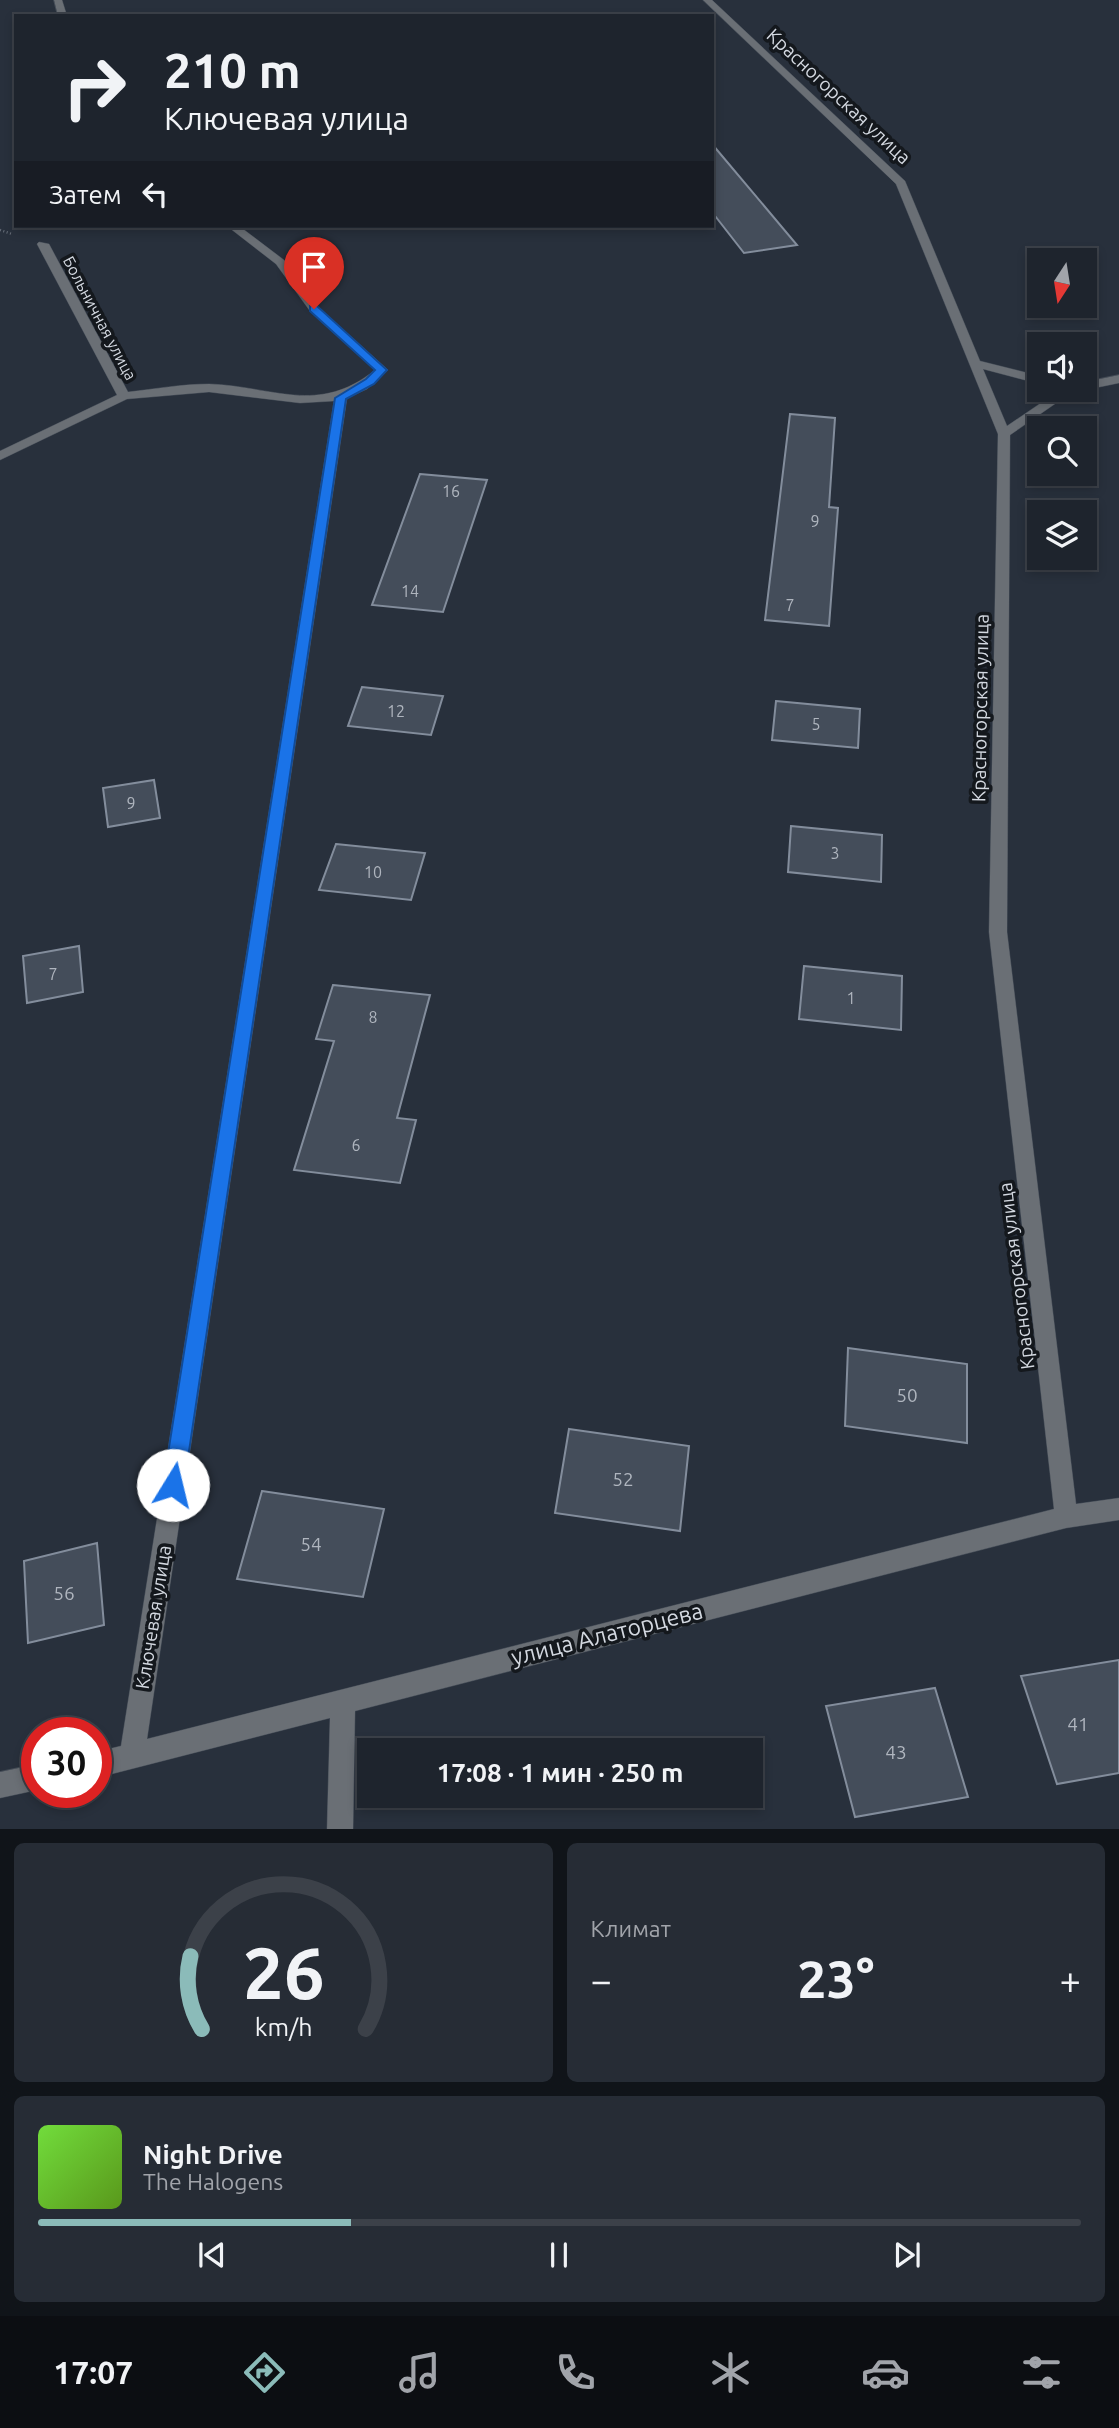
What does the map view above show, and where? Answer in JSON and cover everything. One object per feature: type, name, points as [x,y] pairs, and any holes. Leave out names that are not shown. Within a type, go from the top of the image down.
[{"type":"street","name":"Красногорская улица","points":[[707,0],[901,183],[1004,435],[998,932],[1066,1517]]},
{"type":"street","points":[[124,396],[209,388],[295,399],[341,398],[370,382],[382,370],[314,309],[280,262],[235,228]]},
{"type":"street","name":"Больничная улица","points":[[0,456],[124,396],[43,244]]},
{"type":"street","points":[[975,363],[1027,377]]},
{"type":"street","points":[[1097,384],[1119,379]]},
{"type":"street","name":"Ключевая улица","points":[[132,1757],[341,398]]},
{"type":"street","points":[[1004,435],[1052,402]]},
{"type":"street","name":"улица Алаторцева","points":[[112,1761],[1066,1517],[1119,1509]]},
{"type":"street","points":[[340,1829],[342,1702]]},
{"type":"street","points":[[0,1785],[21,1780]]},
{"type":"building","points":[[714,146],[797,245],[744,253],[714,215]]},
{"type":"building","points":[[790,414],[835,418],[829,507],[838,508],[829,626],[765,620]]},
{"type":"building","points":[[420,474],[487,480],[443,612],[372,605]]},
{"type":"building","points":[[362,687],[443,696],[431,735],[348,726]]},
{"type":"building","points":[[776,701],[860,709],[858,748],[772,740]]},
{"type":"building","points":[[154,780],[160,818],[108,827],[103,788]]},
{"type":"building","points":[[791,826],[882,835],[881,882],[788,872]]},
{"type":"building","points":[[336,844],[425,853],[411,900],[319,890]]},
{"type":"building","points":[[79,946],[83,992],[27,1003],[23,956]]},
{"type":"building","points":[[804,966],[902,976],[901,1030],[799,1019]]},
{"type":"building","points":[[333,985],[430,995],[397,1118],[416,1120],[400,1183],[294,1170],[334,1041],[316,1039]]},
{"type":"building","points":[[848,1348],[967,1364],[967,1443],[845,1426]]},
{"type":"building","points":[[569,1429],[689,1446],[680,1531],[555,1513]]},
{"type":"building","points":[[262,1491],[384,1509],[363,1597],[237,1579]]},
{"type":"building","points":[[97,1543],[104,1625],[28,1643],[24,1561]]},
{"type":"building","points":[[1119,1660],[1119,1773],[1057,1784],[1021,1676]]},
{"type":"building","points":[[935,1688],[968,1797],[855,1817],[826,1706]]},
{"type":"route","points":[[173,1485],[341,398],[370,382],[382,370],[368,354],[314,309]]}]
